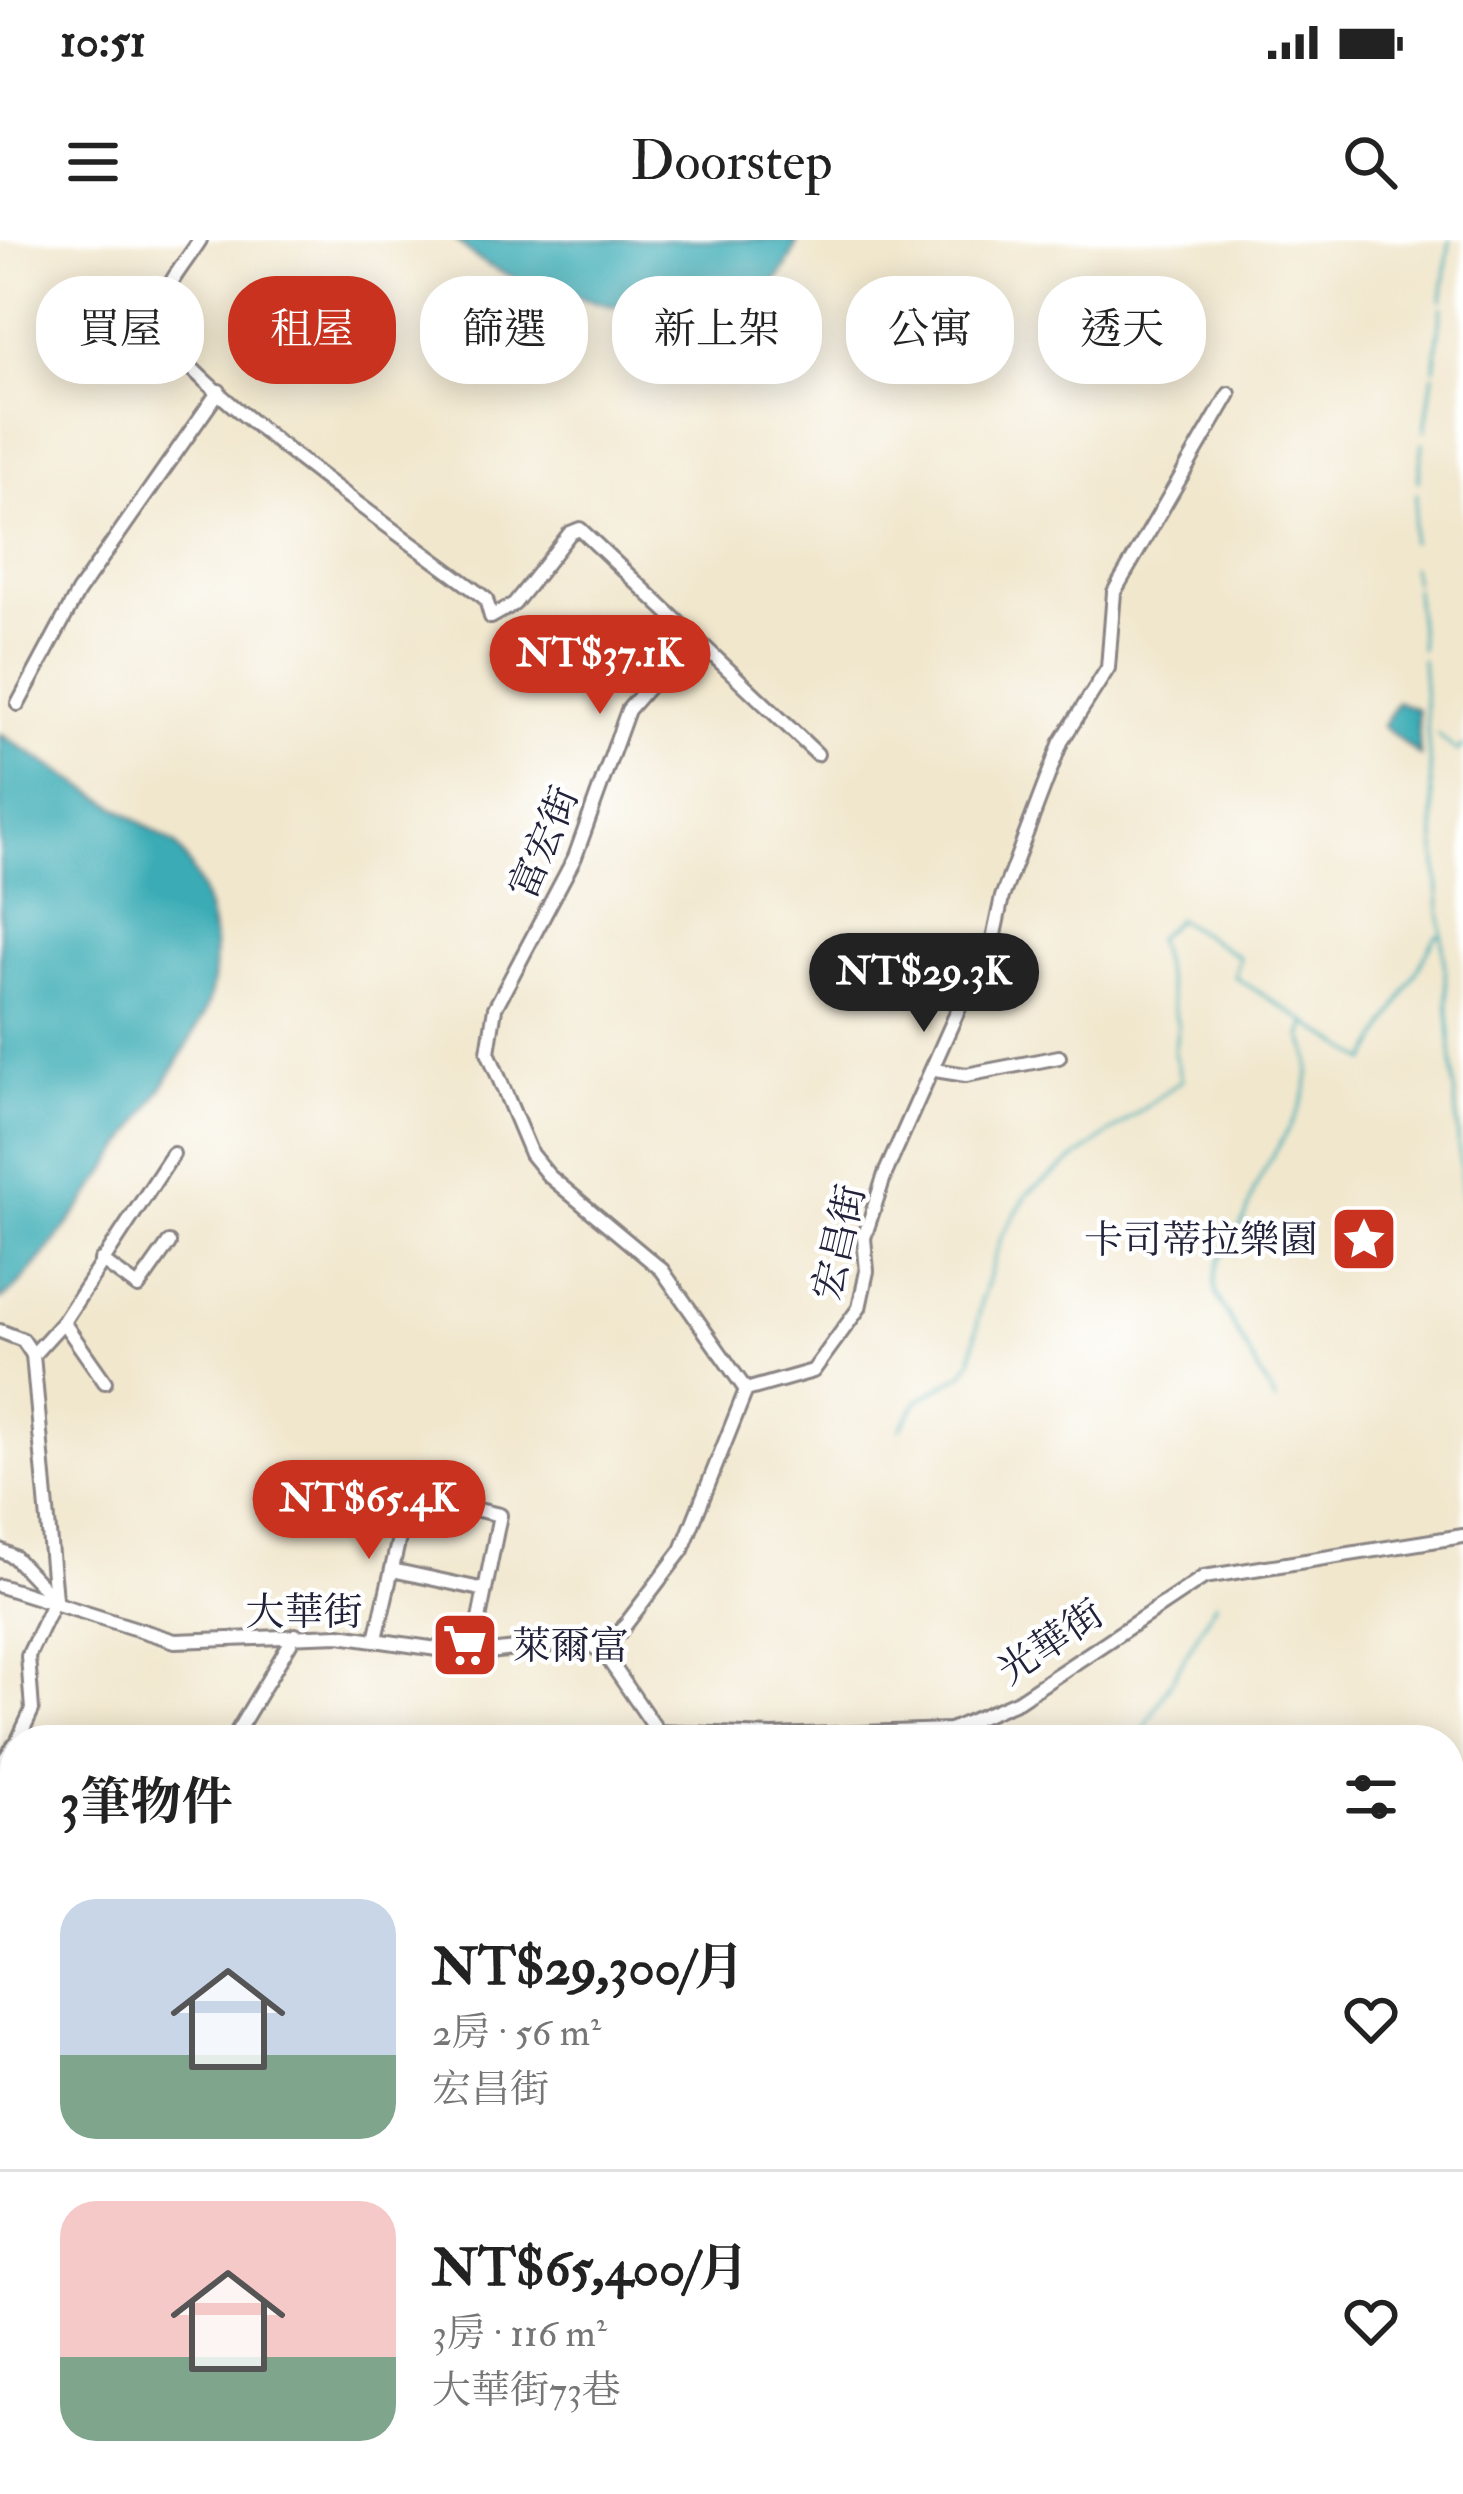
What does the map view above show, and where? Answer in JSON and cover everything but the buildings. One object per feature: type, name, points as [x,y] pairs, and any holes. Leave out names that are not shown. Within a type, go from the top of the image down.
[{"type":"street","points":[[200,240],[161,304],[158,323],[169,345],[274,440],[486,599],[490,617],[514,604],[571,532],[580,529],[817,754]]},
{"type":"street","points":[[18,704],[78,592],[219,391]]},
{"type":"street","name":"宏昌街","points":[[746,1390],[813,1371],[859,1308],[866,1271],[865,1238],[878,1195],[963,999],[985,977],[1002,897],[1061,742],[1108,668],[1114,592],[1229,394]]},
{"type":"street","name":"富宏街","points":[[693,636],[628,710],[575,857],[495,1008],[488,1052],[531,1154],[549,1176],[662,1270],[685,1295],[746,1390]]},
{"type":"street","points":[[935,1070],[966,1075],[1059,1057]]},
{"type":"street","points":[[33,1355],[63,1322],[172,1154]]},
{"type":"street","points":[[101,1259],[139,1287],[169,1243]]},
{"type":"street","points":[[63,1322],[105,1382]]},
{"type":"street","points":[[0,1330],[23,1340],[33,1355],[55,1599],[28,1656],[32,1710],[24,1725]]},
{"type":"street","points":[[651,1725],[604,1653],[682,1550],[746,1390]]},
{"type":"street","points":[[376,1640],[409,1494],[500,1516],[472,1654]]},
{"type":"street","name":"光華街","points":[[962,1725],[1018,1701],[1204,1577],[1463,1536]]},
{"type":"street","name":"大華街","points":[[0,1550],[14,1557],[55,1599]]},
{"type":"street","points":[[392,1570],[485,1590]]},
{"type":"street","name":"大華街","points":[[0,1586],[55,1599],[134,1631],[175,1640],[295,1635],[376,1640],[472,1654],[566,1640],[584,1641],[604,1653]]},
{"type":"street","points":[[241,1725],[295,1635]]},
{"type":"water","points":[[456,240],[797,240],[779,276],[612,276],[612,306],[588,300],[588,276],[511,276]]},
{"type":"water","points":[[1397,702],[1417,709],[1420,756],[1383,726]]},
{"type":"water","points":[[0,734],[175,844],[204,898],[214,959],[209,1000],[148,1110],[46,1253],[0,1300]]},
{"type":"waterway","points":[[1442,300],[1450,240]]},
{"type":"waterway","points":[[1434,368],[1442,307]]},
{"type":"waterway","points":[[1425,431],[1433,375]]},
{"type":"waterway","points":[[1418,481],[1423,443]]},
{"type":"waterway","points":[[1411,542],[1417,494]]},
{"type":"waterway","points":[[1412,567],[1414,582]]},
{"type":"waterway","points":[[1415,589],[1421,649]]},
{"type":"waterway","points":[[1422,660],[1442,934]]},
{"type":"waterway","points":[[1437,734],[1457,752],[1463,746]]},
{"type":"waterway","points":[[900,1429],[919,1400],[963,1374],[972,1359],[981,1301],[1001,1238],[1028,1193],[1182,1080],[1174,1053],[1178,1026],[1156,938],[1177,919],[1239,957],[1235,977],[1367,1061],[1436,936],[1442,935],[1463,1199]]},
{"type":"waterway","points":[[1275,1401],[1216,1294],[1215,1283],[1223,1254],[1305,1093],[1309,1074],[1302,1036],[1307,1022]]},
{"type":"waterway","points":[[1146,1725],[1216,1602]]},
{"type":"place","name":"卡司蒂拉樂園","points":[[1364,1239]]},
{"type":"place","name":"萊爾富","points":[[465,1645]]}]
